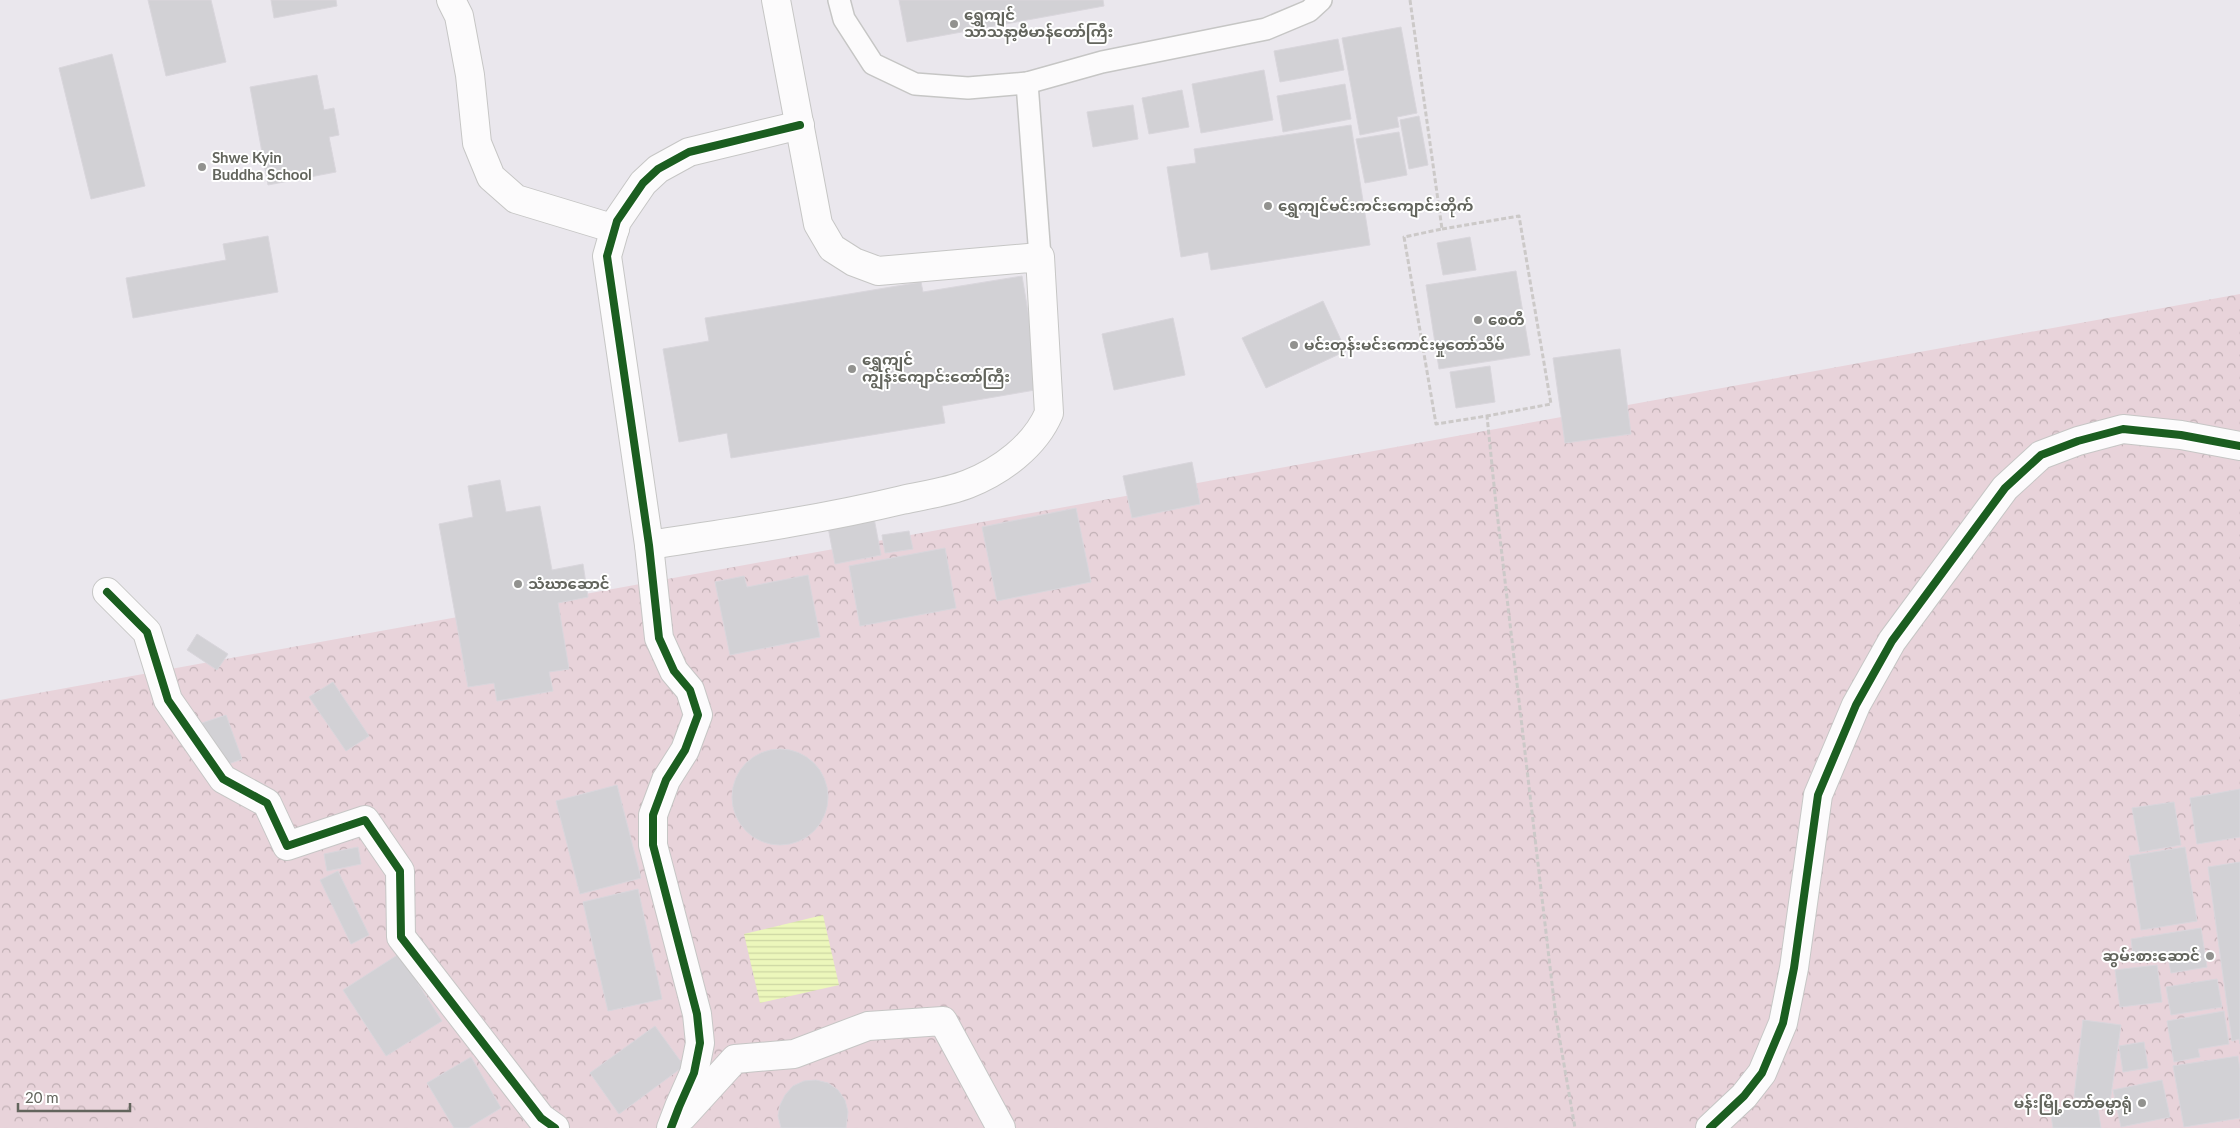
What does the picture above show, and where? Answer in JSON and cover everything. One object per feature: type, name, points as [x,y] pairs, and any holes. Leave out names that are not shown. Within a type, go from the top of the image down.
[{"type":"street","points":[[451,0],[460,16],[470,75],[477,143],[491,177],[516,199],[614,229]]},
{"type":"street","points":[[649,545],[843,514],[968,484],[1006,464],[1043,427],[1049,413],[1040,257],[878,271],[854,262],[832,248],[818,224],[776,0]]},
{"type":"street","points":[[672,1128],[694,1073],[700,1043],[697,1014],[653,845],[653,815],[666,780],[685,750],[698,715],[690,690],[674,671],[659,638],[649,545],[607,256],[616,221],[643,183],[658,169],[689,152],[800,125]]},
{"type":"street","points":[[1710,1128],[1744,1096],[1762,1073],[1783,1023],[1794,968],[1818,795],[1856,705],[1892,641],[2005,488],[2041,455],[2078,441],[2123,429],[2181,435],[2240,446]]},
{"type":"street","points":[[107,592],[147,632],[168,700],[223,779],[267,803],[287,846],[365,820],[400,870],[401,937],[541,1118],[555,1128]]},
{"type":"street","points":[[672,1128],[735,1059],[794,1054],[868,1026],[942,1021],[1001,1128]]},
{"type":"lane","points":[[839,0],[844,20],[873,64],[915,84],[968,88],[1027,83],[1102,62],[1266,30],[1309,10],[1321,0]]},
{"type":"lane","points":[[1027,83],[1040,257]]},
{"type":"path","points":[[1410,0],[1442,229]]},
{"type":"path","points":[[1519,216],[1551,404],[1488,416],[1436,424],[1404,237],[1519,216]]},
{"type":"path","points":[[1488,416],[1495,495],[1556,1018],[1575,1128]]},
{"type":"green space","points":[[2240,294],[2240,1128],[0,1128],[0,700]]},
{"type":"shaded area","points":[[823,915],[839,985],[760,1003],[744,934]]},
{"type":"building","points":[[148,0],[211,0],[226,62],[166,76]]},
{"type":"building","points":[[271,0],[336,0],[337,6],[274,18]]},
{"type":"building","name":"ရွှေကျင် သာသနာ့ဗိမာန်တော်ကြီး","points":[[899,0],[1103,0],[1104,6],[907,42]]},
{"type":"building","points":[[1401,27],[1417,113],[1397,117],[1399,127],[1360,135],[1342,38]]},
{"type":"building","points":[[1338,39],[1344,70],[1280,82],[1274,51]]},
{"type":"building","points":[[112,54],[145,186],[91,199],[59,68]]},
{"type":"building","points":[[1264,70],[1273,120],[1201,133],[1192,84]]},
{"type":"building","points":[[317,75],[324,110],[334,108],[339,135],[329,137],[336,172],[268,185],[250,87]]},
{"type":"building","points":[[1345,84],[1351,119],[1283,132],[1277,96]]},
{"type":"building","points":[[1182,90],[1189,127],[1149,134],[1142,98]]},
{"type":"building","points":[[1133,105],[1138,139],[1093,147],[1087,112]]},
{"type":"building","points":[[1419,116],[1428,165],[1409,169],[1400,120]]},
{"type":"building","name":"ရွှေကျင်မင်းကင်းကျောင်းတိုက်","points":[[1351,125],[1370,245],[1211,270],[1208,252],[1181,257],[1167,167],[1196,163],[1194,149]]},
{"type":"building","points":[[1399,132],[1407,175],[1365,183],[1356,139]]},
{"type":"building","points":[[268,236],[278,292],[133,318],[126,278],[226,260],[223,244]]},
{"type":"building","points":[[1470,237],[1476,270],[1443,275],[1437,243]]},
{"type":"building","name":"စေတီ","points":[[1516,271],[1530,355],[1439,369],[1426,285]]},
{"type":"building","name":"ရွှေကျင် ကျွန်းကျောင်းတော်ကြီး","points":[[1022,276],[1041,389],[942,406],[945,423],[731,458],[727,433],[679,442],[663,349],[709,341],[705,318],[921,282],[923,292]]},
{"type":"building","name":"မင်းတုန်းမင်းကောင်းမှုတော်သိမ်","points":[[1323,301],[1346,351],[1266,388],[1242,338]]},
{"type":"building","points":[[1173,318],[1185,375],[1114,390],[1102,334]]},
{"type":"building","points":[[1620,349],[1631,434],[1565,443],[1553,358]]},
{"type":"building","points":[[1490,366],[1495,402],[1456,408],[1450,372]]},
{"type":"building","points":[[1192,462],[1200,504],[1132,518],[1123,476]]},
{"type":"building","name":"သံဃာဆောင်","points":[[500,480],[506,512],[540,506],[552,570],[583,564],[588,597],[558,603],[569,669],[549,672],[553,691],[497,701],[494,683],[468,687],[439,524],[473,517],[468,486]]},
{"type":"building","points":[[1076,508],[1091,582],[997,601],[982,527]]},
{"type":"building","points":[[874,518],[881,555],[835,564],[828,527]]},
{"type":"building","points":[[909,531],[913,549],[885,553],[882,535]]},
{"type":"building","points":[[945,548],[956,608],[860,626],[849,566]]},
{"type":"building","points":[[808,575],[820,637],[730,655],[715,582],[744,576],[747,587]]},
{"type":"building","points":[[197,634],[228,654],[217,670],[187,650]]},
{"type":"building","points":[[333,682],[369,736],[346,751],[309,697]]},
{"type":"building","points":[[226,715],[242,759],[218,768],[202,723]]},
{"type":"building","points":[[780,749],[798,753],[814,763],[824,779],[828,797],[824,815],[814,831],[798,841],[780,845],[762,841],[746,831],[736,815],[732,797],[736,779],[746,763],[762,753]]},
{"type":"building","points":[[617,785],[641,878],[580,894],[556,801]]},
{"type":"building","points":[[2240,789],[2240,837],[2197,844],[2190,798]]},
{"type":"building","points":[[2174,802],[2181,845],[2140,852],[2132,808]]},
{"type":"building","points":[[358,847],[361,864],[327,871],[324,854]]},
{"type":"building","points":[[2185,847],[2197,921],[2141,930],[2129,856]]},
{"type":"building","points":[[2240,862],[2240,1044],[2239,1039],[2232,1041],[2208,867]]},
{"type":"building","points":[[338,871],[369,935],[351,944],[320,880]]},
{"type":"building","points":[[638,889],[662,999],[608,1011],[583,902]]},
{"type":"building","points":[[2201,928],[2207,967],[2171,973],[2168,957],[2134,963],[2131,939]]},
{"type":"building","points":[[399,954],[442,1021],[386,1056],[343,990]]},
{"type":"building","points":[[2157,965],[2162,1002],[2120,1007],[2115,970]]},
{"type":"building","points":[[2217,979],[2222,1007],[2171,1015],[2166,987]]},
{"type":"building","points":[[2224,1011],[2229,1044],[2198,1049],[2200,1057],[2174,1062],[2167,1021]]},
{"type":"building","points":[[2083,1020],[2121,1025],[2110,1102],[2074,1097]]},
{"type":"building","points":[[655,1026],[684,1066],[619,1114],[590,1073]]},
{"type":"building","points":[[2144,1042],[2148,1068],[2123,1072],[2119,1046]]},
{"type":"building","points":[[2238,1056],[2240,1069],[2240,1118],[2184,1127],[2173,1066]]},
{"type":"building","points":[[471,1057],[501,1108],[468,1128],[454,1128],[427,1083]]},
{"type":"building","points":[[816,1080],[828,1083],[838,1090],[845,1100],[848,1112],[846,1128],[781,1128],[778,1116],[780,1105],[785,1095],[793,1086],[804,1081]]},
{"type":"building","name":"မန်းမြို့တော်ဓမ္မာရုံ","points":[[2162,1080],[2170,1117],[2121,1127],[2113,1090]]},
{"type":"building","points":[[2097,1102],[2101,1128],[2053,1128],[2050,1110]]},
{"type":"cycle path","points":[[671,1128],[694,1073],[700,1043],[697,1014],[653,845],[653,815],[666,780],[685,750],[698,715],[690,690],[674,671],[659,638],[649,545],[607,256],[617,221],[643,183],[658,169],[689,152],[800,125]]},
{"type":"cycle path","points":[[1710,1128],[1744,1096],[1762,1073],[1783,1023],[1794,968],[1818,795],[1856,705],[1892,641],[2005,488],[2041,455],[2078,441],[2123,429],[2181,435],[2240,446]]},
{"type":"cycle path","points":[[107,592],[147,632],[168,700],[223,779],[267,803],[287,846],[365,820],[400,871],[401,937],[541,1118],[555,1128]]},
{"type":"place","name":"ရွှေကျင် သာသနာ့ဗိမာန်တော်ကြီး","points":[[954,24]]},
{"type":"place","name":"Shwe Kyin Buddha School","points":[[202,167]]},
{"type":"place","name":"ရွှေကျင်မင်းကင်းကျောင်းတိုက်","points":[[1268,206]]},
{"type":"place","name":"စေတီ","points":[[1478,320]]},
{"type":"place","name":"မင်းတုန်းမင်းကောင်းမှုတော်သိမ်","points":[[1294,345]]},
{"type":"place","name":"ရွှေကျင် ကျွန်းကျောင်းတော်ကြီး","points":[[852,369]]},
{"type":"place","name":"သံဃာဆောင်","points":[[518,584]]},
{"type":"place","name":"ဆွမ်းစားဆောင်","points":[[2210,956]]},
{"type":"place","name":"မန်းမြို့တော်ဓမ္မာရုံ","points":[[2142,1103]]}]
